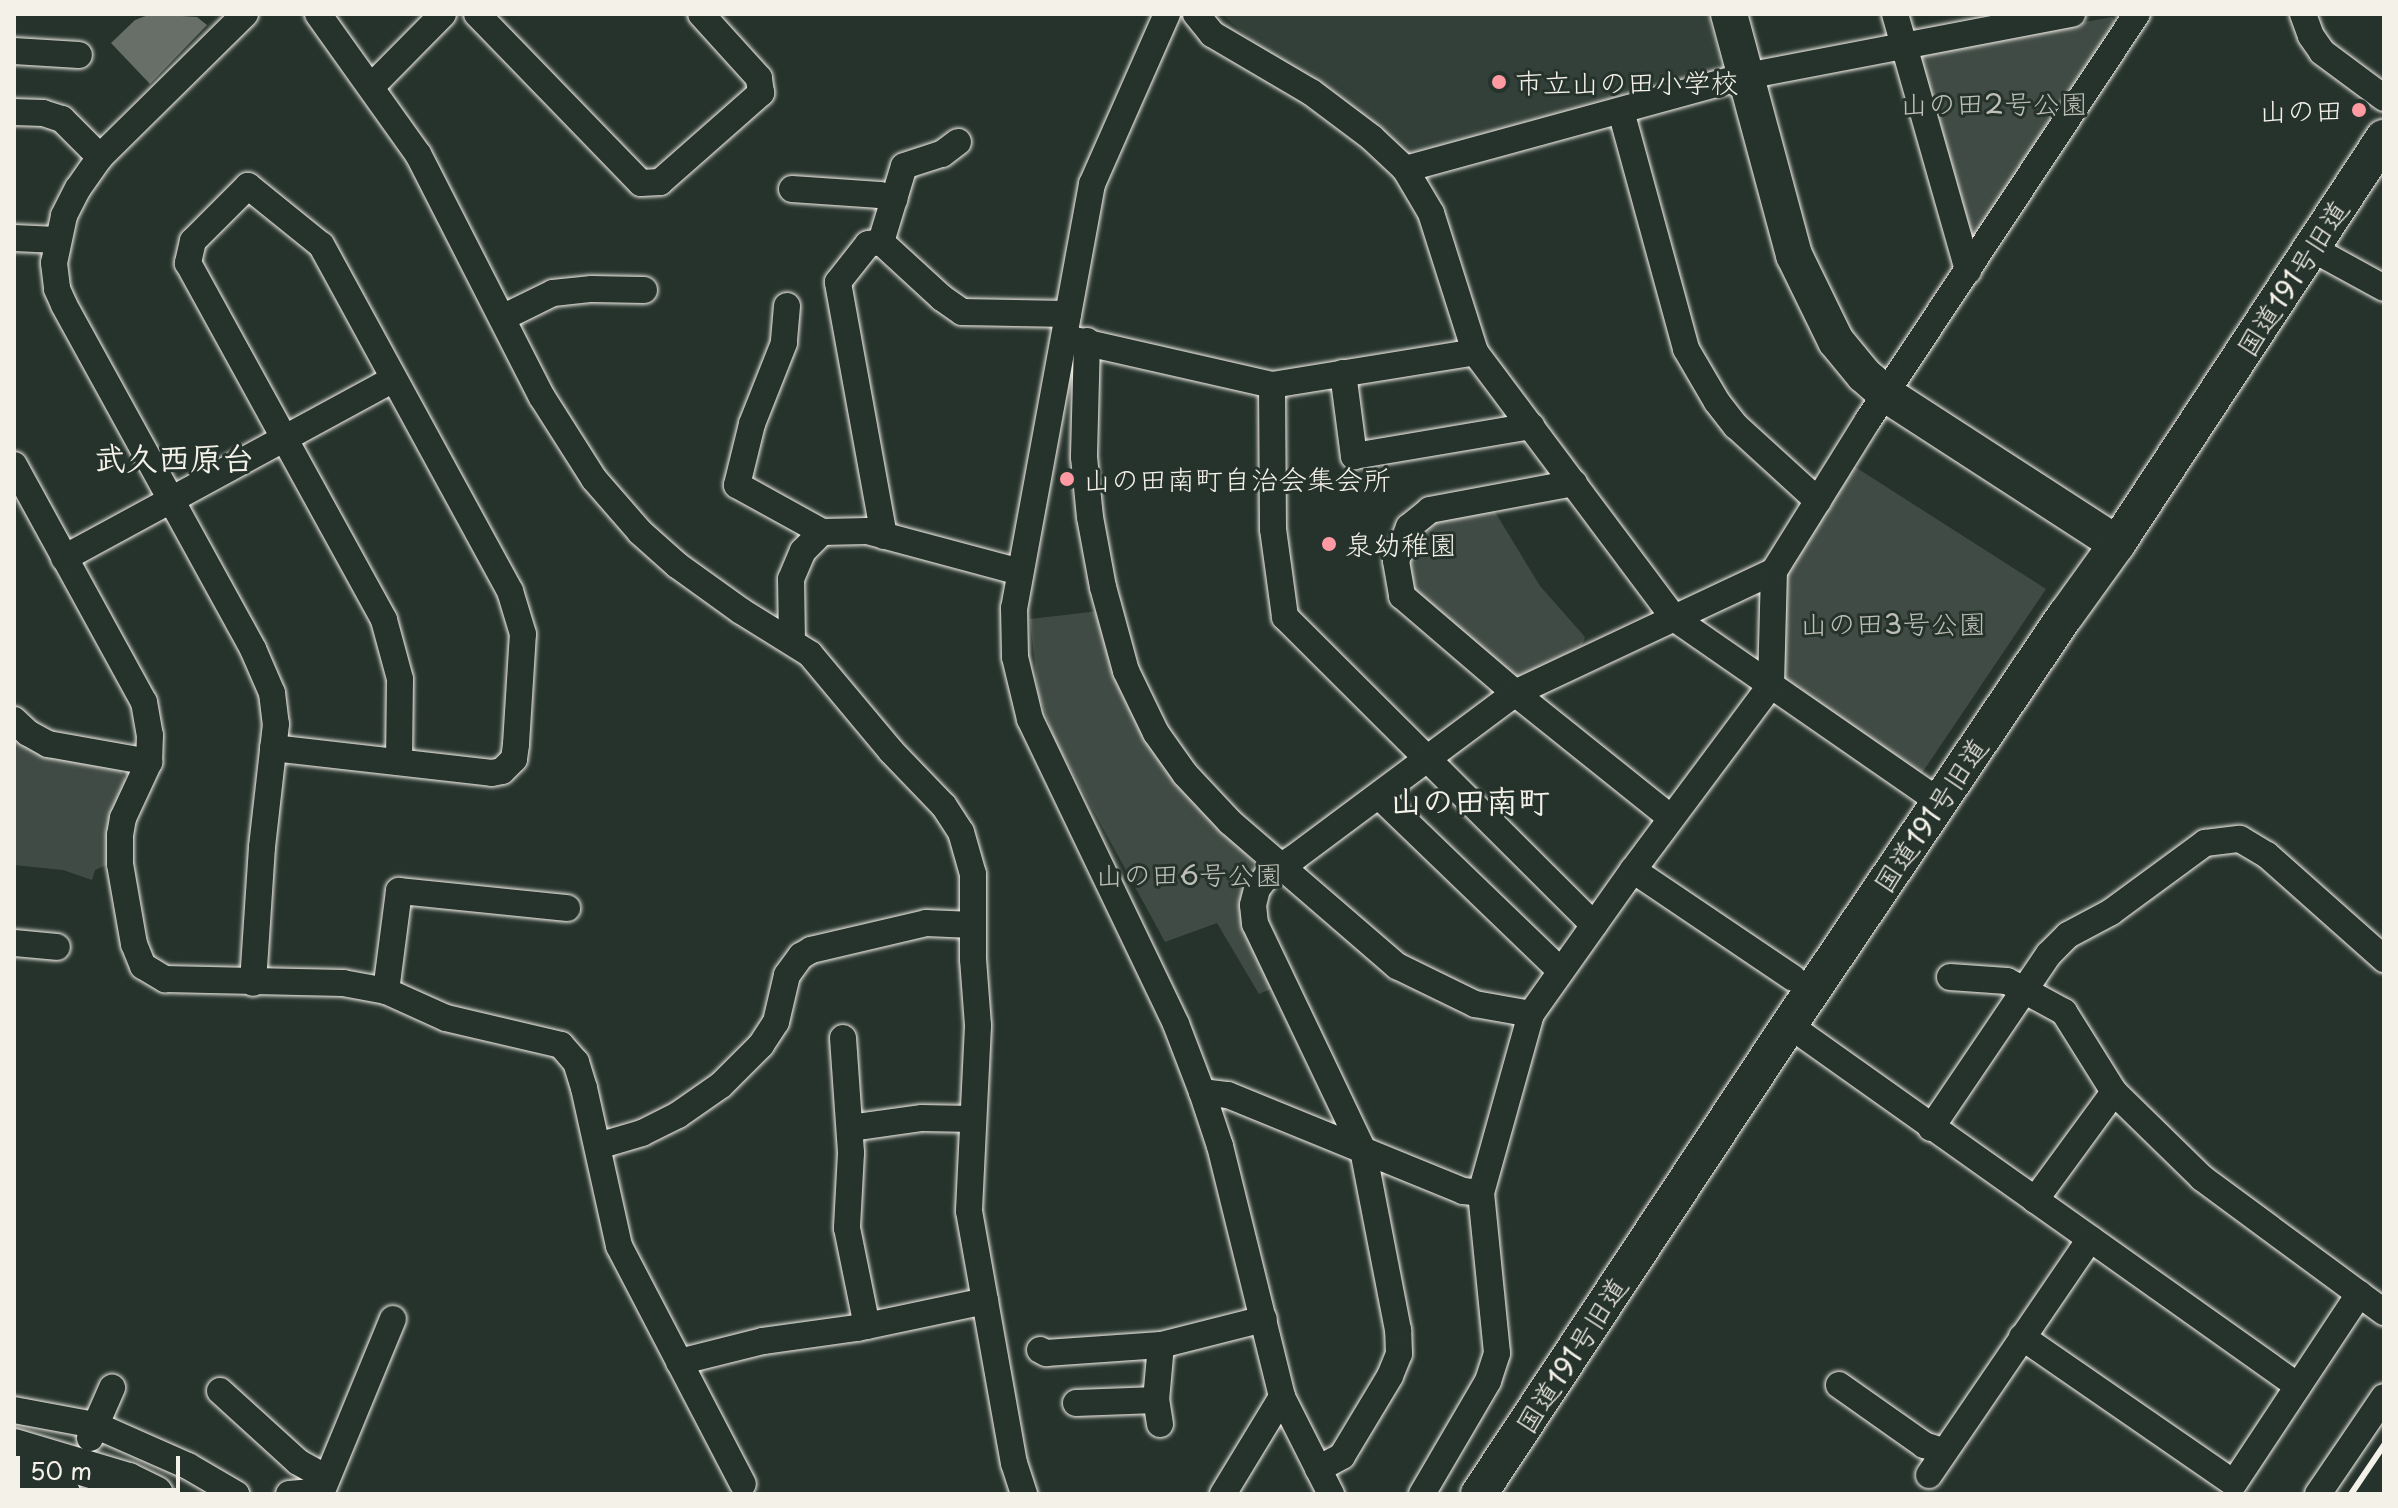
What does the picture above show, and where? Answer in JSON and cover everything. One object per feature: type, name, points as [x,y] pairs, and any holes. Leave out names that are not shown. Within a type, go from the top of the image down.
[{"type":"street","points":[[245,14],[100,157],[78,188],[57,240],[55,277],[60,297],[261,666],[275,706],[253,983]]},
{"type":"street","points":[[318,14],[372,86],[436,186],[555,419],[594,479],[640,532],[708,589],[810,654],[954,819],[973,874],[978,1062],[969,1211],[1014,1463],[1024,1494]]},
{"type":"street","points":[[372,86],[443,14]]},
{"type":"street","points":[[477,14],[641,183],[660,182],[761,93],[759,78],[701,14]]},
{"type":"street","points":[[1167,14],[1092,184],[1073,331],[1020,572],[1013,627],[1021,696],[1176,1024],[1202,1092],[1220,1146],[1282,1397],[1331,1494]]},
{"type":"street","points":[[1196,14],[1212,34],[1311,92],[1372,138],[1405,169],[1431,213],[1475,352],[1674,618],[1940,802]]},
{"type":"street","points":[[1729,14],[1800,271],[1836,341],[1864,375],[1887,395],[2117,544]]},
{"type":"street","points":[[1895,14],[1968,271]]},
{"type":"street","points":[[1405,169],[1746,76],[2072,14]]},
{"type":"street","points":[[1422,1494],[1488,1381],[1497,1353],[1481,1193],[1501,1110],[1531,1014],[1560,970],[1771,685],[1774,571],[2137,14]]},
{"type":"street","points":[[2303,14],[2311,36],[2322,52],[2384,98]]},
{"type":"street","points":[[14,51],[79,55]]},
{"type":"street","points":[[1621,111],[1686,349],[1717,402],[1736,426],[1818,501]]},
{"type":"street","points":[[14,112],[43,113],[62,119],[100,157]]},
{"type":"street","name":"国道191号旧道","points":[[1479,1494],[1789,1025],[2117,544],[2384,138]]},
{"type":"street","points":[[881,242],[904,166],[942,154],[958,142]]},
{"type":"street","points":[[273,748],[492,773],[509,767],[516,744],[523,634],[510,591],[321,245],[248,186],[193,241],[188,263],[384,620],[396,652],[400,679],[399,762]]},
{"type":"street","points":[[792,189],[880,195],[894,199]]},
{"type":"street","points":[[14,238],[57,240]]},
{"type":"street","points":[[881,242],[942,298],[962,312],[1073,331],[1272,385],[1475,352]]},
{"type":"street","points":[[881,242],[868,244],[838,282],[884,536]]},
{"type":"street","points":[[2311,248],[2384,288]]},
{"type":"street","points":[[502,318],[553,293],[592,289],[644,290]]},
{"type":"street","points":[[787,306],[784,343],[752,424],[737,485],[822,532],[859,530],[1020,572]]},
{"type":"street","points":[[1073,331],[1090,517],[1103,587],[1126,671],[1156,733],[1185,774],[1230,822],[1397,966],[1475,1004],[1531,1014]]},
{"type":"street","points":[[1343,373],[1354,456],[1531,426]]},
{"type":"street","points":[[64,558],[394,379]]},
{"type":"street","points":[[1272,385],[1273,529],[1285,617],[1594,925]]},
{"type":"street","points":[[14,465],[144,702],[150,735],[149,762],[123,818],[120,835],[120,864],[137,954],[143,966],[165,979],[343,983],[386,991],[446,1018],[561,1045],[576,1062],[619,1246],[743,1484]]},
{"type":"street","points":[[1574,483],[1430,510],[1409,527],[1396,561],[1402,596],[1515,693],[1671,818]]},
{"type":"street","points":[[792,641],[791,579],[803,551],[822,532]]},
{"type":"street","points":[[1318,1469],[1342,1456],[1399,1354],[1398,1330],[1363,1150],[1255,924],[1253,905],[1257,889],[1270,872],[1379,796],[1425,758],[1515,693],[1774,571]]},
{"type":"street","points":[[14,720],[28,733],[48,744],[149,762]]},
{"type":"street","points":[[1379,796],[1560,970]]},
{"type":"street","points":[[1931,1128],[2049,954],[2068,935],[2139,894],[2190,851],[2221,839],[2240,839],[2267,855],[2384,959]]},
{"type":"street","points":[[1633,870],[1793,978]]},
{"type":"street","points":[[386,991],[399,891],[567,908]]},
{"type":"street","points":[[598,1146],[642,1133],[721,1085],[761,1045],[776,1022],[787,975],[801,956],[811,950],[879,931],[926,923],[973,925]]},
{"type":"street","points":[[14,943],[57,947]]},
{"type":"street","points":[[1950,977],[2007,981],[2064,1012],[2114,1092],[2221,1194],[2384,1312]]},
{"type":"street","points":[[1789,1025],[2298,1386]]},
{"type":"street","points":[[843,1038],[850,1128],[847,1228],[867,1326]]},
{"type":"street","points":[[1202,1092],[1228,1095],[1463,1191],[1481,1193]]},
{"type":"street","points":[[2035,1200],[2114,1092]]},
{"type":"street","points":[[850,1128],[922,1118],[973,1119]]},
{"type":"street","points":[[1929,1475],[1942,1451],[2090,1239]]},
{"type":"street","points":[[2022,1337],[2234,1483],[2359,1294]]},
{"type":"street","points":[[679,1362],[763,1341],[867,1326],[985,1301]]},
{"type":"street","points":[[289,1494],[322,1491],[325,1477],[393,1319]]},
{"type":"street","points":[[1040,1350],[1046,1353],[1161,1345],[1264,1319]]},
{"type":"street","points":[[1076,1403],[1158,1412],[1161,1345]]},
{"type":"street","points":[[1839,1385],[1924,1445],[1942,1451]]},
{"type":"street","points":[[93,1432],[112,1388]]},
{"type":"street","points":[[220,1391],[298,1462],[325,1477]]},
{"type":"street","points":[[1223,1494],[1282,1397]]},
{"type":"street","points":[[2318,1494],[2384,1397]]},
{"type":"street","points":[[14,1410],[93,1432],[188,1466],[236,1494]]},
{"type":"street","points":[[14,1447],[128,1481],[155,1494]]},
{"type":"street","points":[[14,1478],[62,1494]]},
{"type":"shaded area","points":[[151,14],[197,17],[207,25],[150,84],[111,43],[135,20]]},
{"type":"shaded area","name":"市立山の田小学校","points":[[1222,14],[1708,14],[1720,59],[1718,71],[1413,156],[1401,151],[1335,92],[1265,53]]},
{"type":"green space","name":"山の田2号公園","points":[[2112,17],[2117,27],[1980,238],[1967,238],[1918,62],[1926,52]]},
{"type":"green space","name":"山の田3号公園","points":[[1852,465],[2046,589],[1920,776],[1784,682],[1785,567]]},
{"type":"green space","points":[[1492,507],[1540,586],[1585,637],[1582,646],[1515,679],[1411,595],[1403,569],[1410,548],[1431,521]]},
{"type":"green space","name":"山の田6号公園","points":[[1099,611],[1187,793],[1258,866],[1257,880],[1278,986],[1259,994],[1217,923],[1165,942],[1055,740],[1038,693],[1030,619]]},
{"type":"green space","points":[[14,734],[120,769],[129,787],[111,863],[95,870],[92,880],[63,870],[14,865]]},
{"type":"railway","points":[[2351,1494],[2384,1445]]},
{"type":"place","name":"市立山の田小学校","points":[[1499,82]]},
{"type":"place","name":"山の田","points":[[2359,110]]},
{"type":"place","name":"山の田南町自治会集会所","points":[[1067,479]]},
{"type":"place","name":"泉幼稚園","points":[[1329,544]]},
{"type":"district","name":"武久西原台","points":[[174,457]]},
{"type":"district","name":"山の田南町","points":[[1470,800]]}]
